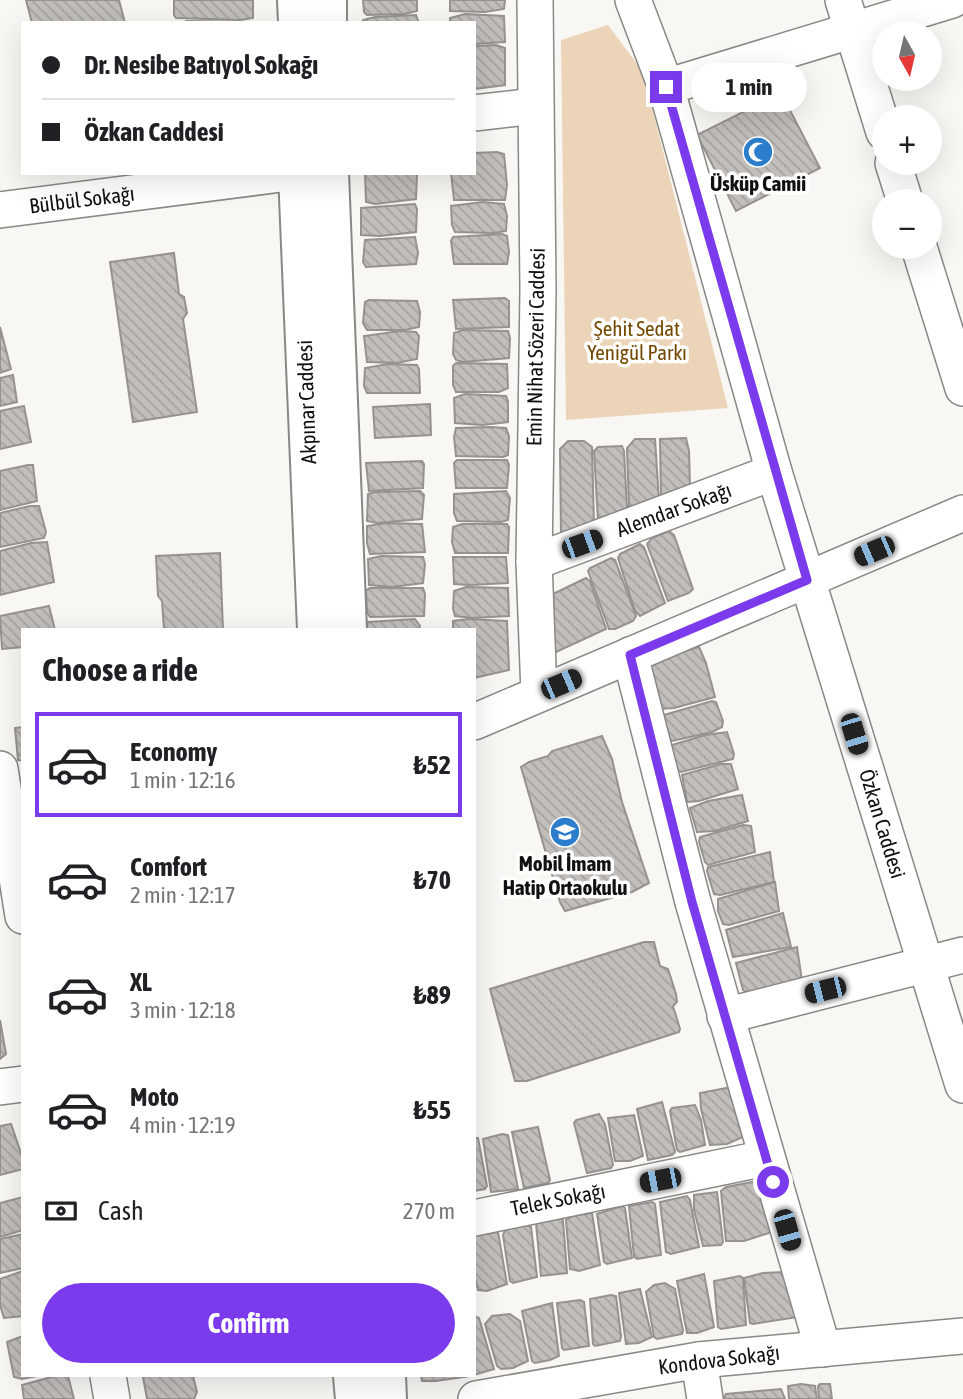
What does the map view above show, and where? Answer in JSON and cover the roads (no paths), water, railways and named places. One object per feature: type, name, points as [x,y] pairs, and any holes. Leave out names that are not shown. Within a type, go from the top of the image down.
[{"type":"main road","points":[[298,0],[298,21]]},
{"type":"main road","points":[[327,0],[327,21]]},
{"type":"main road","name":"Akpınar Caddesi","points":[[298,175],[317,628]]},
{"type":"main road","name":"Akpınar Caddesi","points":[[329,175],[347,628]]},
{"type":"main road","points":[[353,1377],[355,1399]]},
{"type":"main road","points":[[386,1377],[387,1399]]},
{"type":"street","name":"Emin Nihat Sözeri Caddesi","points":[[536,0],[538,290],[534,562],[539,694]]},
{"type":"street","name":"Özkan Caddesi","points":[[633,0],[666,87],[774,472],[963,1085]]},
{"type":"street","points":[[666,87],[848,15],[952,0]]},
{"type":"street","points":[[848,15],[876,105]]},
{"type":"street","points":[[476,113],[535,106]]},
{"type":"street","name":"Bülbül Sokağı","points":[[0,210],[273,175]]},
{"type":"street","points":[[923,259],[963,388]]},
{"type":"street","name":"Alemdar Sokağı","points":[[534,562],[774,472]]},
{"type":"street","points":[[476,721],[963,513]]},
{"type":"street","points":[[630,655],[692,902],[823,1349]]},
{"type":"street","points":[[0,769],[21,903]]},
{"type":"street","points":[[725,1016],[963,955]]},
{"type":"street","points":[[0,1087],[21,1084]]},
{"type":"street","name":"Telek Sokağı","points":[[476,1217],[766,1158]]},
{"type":"street","name":"Kondova Sokağı","points":[[476,1399],[699,1360],[963,1336]]},
{"type":"street","points":[[699,1360],[705,1399]]},
{"type":"street","points":[[108,1377],[112,1399]]},
{"type":"place","name":"Üsküp Camii","points":[[758,152]]},
{"type":"place","name":"Mobil İmam Hatip Ortaokulu","points":[[565,832]]},
{"type":"park label","name":"Şehit Sedat Yenigül Parkı","points":[[637,341]]}]
